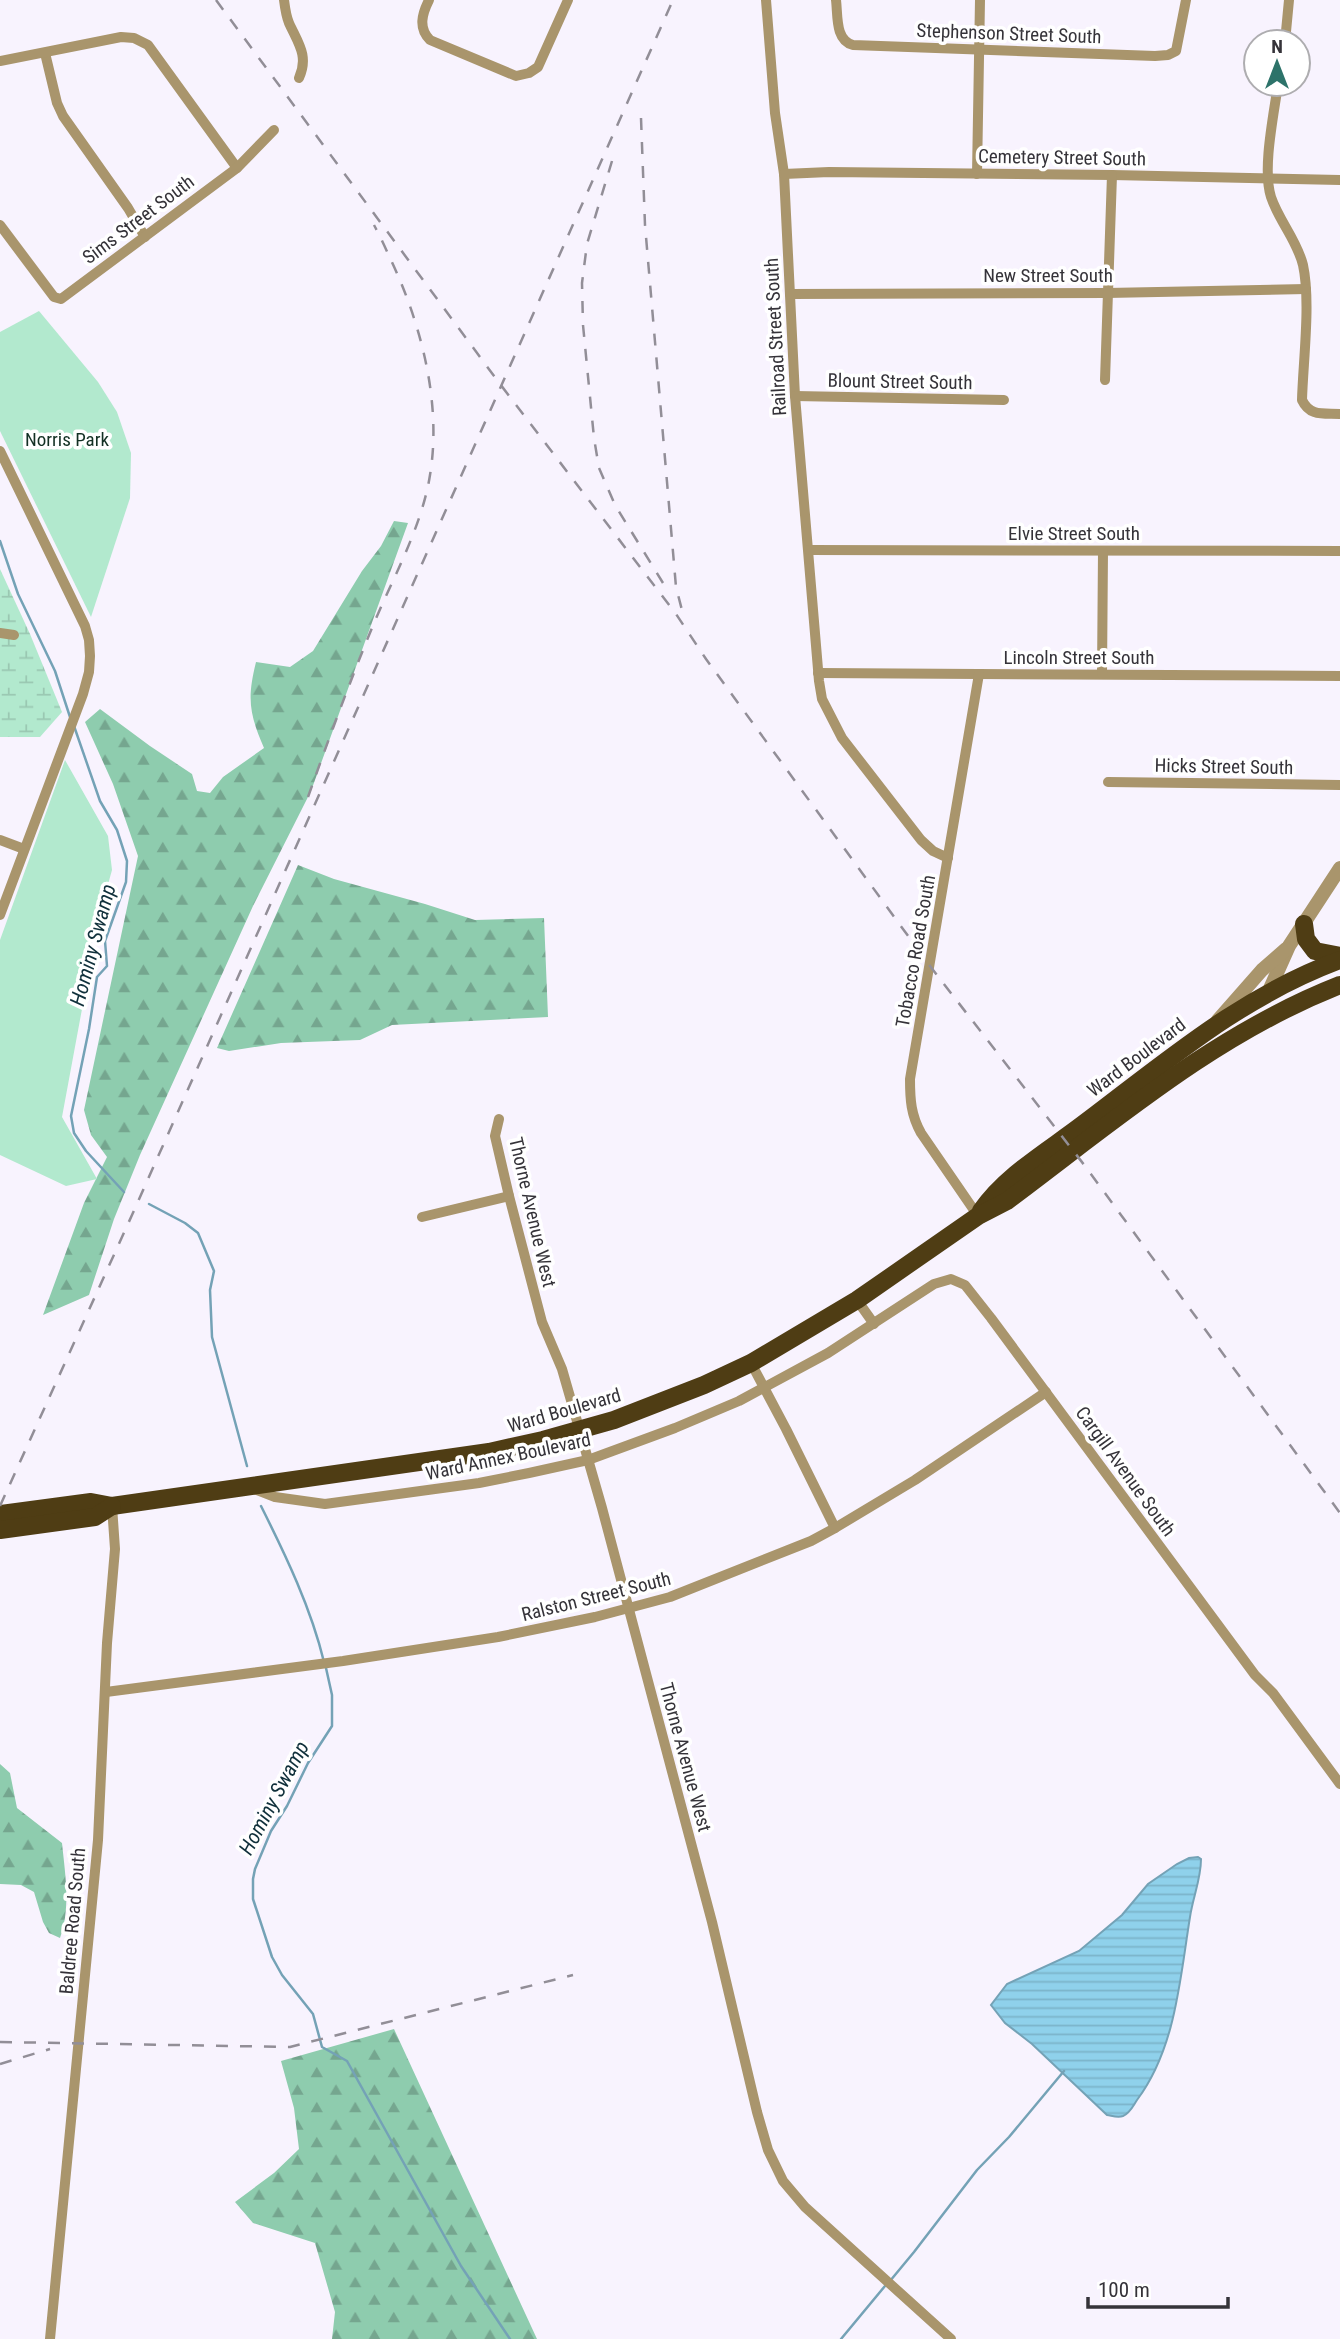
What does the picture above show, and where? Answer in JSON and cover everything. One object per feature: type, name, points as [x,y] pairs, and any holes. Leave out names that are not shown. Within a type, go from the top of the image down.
[{"type":"highway","points":[[1304,924],[1306,939],[1315,951],[1340,958]]},
{"type":"highway","name":"Ward Boulevard","points":[[978,1216],[991,1197],[1024,1168],[1215,1024],[1268,993],[1340,958]]},
{"type":"highway","name":"Ward Boulevard","points":[[0,1514],[91,1502],[112,1506],[489,1452],[580,1430],[670,1399],[751,1363],[858,1300],[978,1216],[1007,1201],[1181,1070],[1247,1030],[1340,985]]},
{"type":"highway","points":[[1247,1030],[1268,993]]},
{"type":"highway","name":"Ward Boulevard","points":[[0,1530],[95,1517],[112,1506]]},
{"type":"street","points":[[284,0],[289,22],[304,53],[303,70],[299,78]]},
{"type":"street","points":[[429,0],[422,20],[425,34],[430,40],[516,76],[538,66],[568,0]]},
{"type":"street","name":"Railroad Street South","points":[[766,0],[783,174],[795,396],[822,699],[842,738],[921,840],[933,851],[948,858]]},
{"type":"street","name":"Stephenson Street South","points":[[836,0],[842,38],[848,44],[1155,56],[1176,51],[1186,0]]},
{"type":"street","points":[[977,174],[980,0]]},
{"type":"street","points":[[1286,28],[1289,0]]},
{"type":"street","points":[[0,61],[78,44],[121,37],[134,38],[148,45],[237,168]]},
{"type":"street","points":[[45,53],[57,103],[63,116],[128,208],[145,237]]},
{"type":"street","points":[[1277,98],[1268,180],[1273,202],[1299,251],[1306,289],[1302,401],[1312,413],[1340,414]]},
{"type":"street","name":"Sims Street South","points":[[0,225],[54,297],[61,299],[237,168],[274,130]]},
{"type":"street","name":"Cemetery Street South","points":[[783,174],[830,172],[1112,175],[1340,180]]},
{"type":"street","points":[[1105,380],[1112,175]]},
{"type":"street","name":"New Street South","points":[[790,294],[1306,289]]},
{"type":"street","name":"Blount Street South","points":[[795,396],[1004,400]]},
{"type":"street","points":[[0,451],[88,636],[90,656],[83,694],[0,915]]},
{"type":"street","name":"Elvie Street South","points":[[809,550],[1340,551]]},
{"type":"street","points":[[1102,551],[1102,674]]},
{"type":"street","points":[[0,633],[14,635]]},
{"type":"street","name":"Lincoln Street South","points":[[818,673],[1340,676]]},
{"type":"street","name":"Tobacco Road South","points":[[978,1216],[921,1133],[910,1101],[911,1080],[979,674]]},
{"type":"street","name":"Hicks Street South","points":[[1108,782],[1340,785]]},
{"type":"street","points":[[0,840],[24,849]]},
{"type":"street","points":[[1268,993],[1289,946],[1340,868]]},
{"type":"street","points":[[1215,1024],[1262,970],[1289,946]]},
{"type":"street","name":"Thorne Avenue West","points":[[499,1119],[495,1136],[542,1322],[562,1369],[580,1430],[712,1922],[757,2112],[776,2167],[805,2207],[951,2339]]},
{"type":"street","points":[[422,1217],[509,1196]]},
{"type":"street","name":"Cargill Avenue South","points":[[874,1324],[934,1284],[951,1279],[968,1287],[1255,1675],[1273,1693],[1340,1784]]},
{"type":"street","points":[[858,1300],[874,1324]]},
{"type":"street","name":"Ward Annex Boulevard","points":[[249,1487],[275,1497],[307,1503],[344,1503],[479,1483],[588,1460],[676,1428],[764,1389],[874,1324]]},
{"type":"street","points":[[751,1363],[835,1528]]},
{"type":"street","name":"Ralston Street South","points":[[106,1692],[343,1661],[498,1637],[670,1597],[810,1541],[835,1528],[925,1474],[1046,1392]]},
{"type":"street","name":"Baldree Road South","points":[[50,2339],[98,1840],[115,1549],[112,1506]]},
{"type":"green space","name":"Norris Park","points":[[39,311],[98,382],[117,412],[131,453],[130,498],[91,617],[0,431],[0,332]]},
{"type":"green space","points":[[394,521],[408,523],[311,791],[253,906],[140,1155],[114,1219],[89,1295],[43,1315],[84,1203],[107,1157],[91,1135],[84,1110],[138,856],[113,784],[85,722],[100,709],[192,774],[197,791],[210,793],[223,777],[264,748],[251,706],[251,686],[256,662],[290,667],[313,651],[362,571],[381,546]]},
{"type":"green space","points":[[0,569],[62,712],[40,737],[0,737]]},
{"type":"green space","points":[[65,760],[108,836],[112,870],[87,960],[82,1009],[62,1117],[97,1179],[66,1186],[0,1155],[0,940]]},
{"type":"green space","points":[[298,865],[334,879],[475,920],[544,918],[548,1017],[392,1025],[360,1040],[281,1043],[229,1051],[217,1048]]},
{"type":"green space","points":[[0,1764],[10,1773],[17,1808],[62,1843],[66,1903],[60,1938],[49,1933],[34,1892],[21,1885],[0,1884]]},
{"type":"green space","points":[[394,2029],[537,2339],[332,2339],[335,2312],[315,2243],[253,2223],[235,2202],[274,2173],[299,2149],[294,2108],[281,2061]]},
{"type":"water","points":[[1198,1857],[1201,1859],[1200,1874],[1191,1910],[1179,1988],[1160,2058],[1150,2080],[1129,2111],[1121,2117],[1107,2115],[1032,2044],[1005,2023],[991,2005],[1007,1984],[1079,1951],[1122,1915],[1148,1884],[1177,1864]]},
{"type":"waterway","name":"Hominy Swamp","points":[[0,541],[18,594],[55,671],[70,717]]},
{"type":"waterway","name":"Hominy Swamp","points":[[74,726],[100,801],[117,830],[127,861],[126,882],[105,941],[107,966],[97,977],[71,1116],[74,1133],[86,1151],[124,1192]]},
{"type":"waterway","name":"Hominy Swamp","points":[[149,1204],[198,1233],[214,1271],[210,1290],[212,1337],[247,1466]]},
{"type":"waterway","name":"Hominy Swamp","points":[[261,1506],[305,1602],[324,1662]]},
{"type":"waterway","name":"Hominy Swamp","points":[[326,1668],[332,1695],[332,1726],[308,1763],[287,1806],[271,1831],[255,1869],[253,1899],[272,1957],[282,1975],[313,2014],[322,2047],[347,2061],[461,2266],[510,2339]]},
{"type":"waterway","points":[[890,2281],[977,2170],[1009,2137],[1064,2071]]},
{"type":"waterway","points":[[841,2339],[885,2286]]},
{"type":"railway","points":[[216,0],[497,380],[676,614],[930,966],[1085,1166],[1340,1513]]},
{"type":"railway","points":[[0,1506],[673,0]]},
{"type":"railway","points":[[641,118],[645,225],[676,587],[684,618]]},
{"type":"railway","points":[[612,161],[587,244],[582,283],[583,325],[594,438],[599,468],[615,505],[663,583]]},
{"type":"railway","points":[[308,797],[365,645],[414,532],[430,475],[433,420],[426,364],[411,309],[374,225]]},
{"type":"railway","points":[[0,2042],[290,2047],[573,1975]]},
{"type":"railway","points":[[0,2064],[50,2049]]}]
